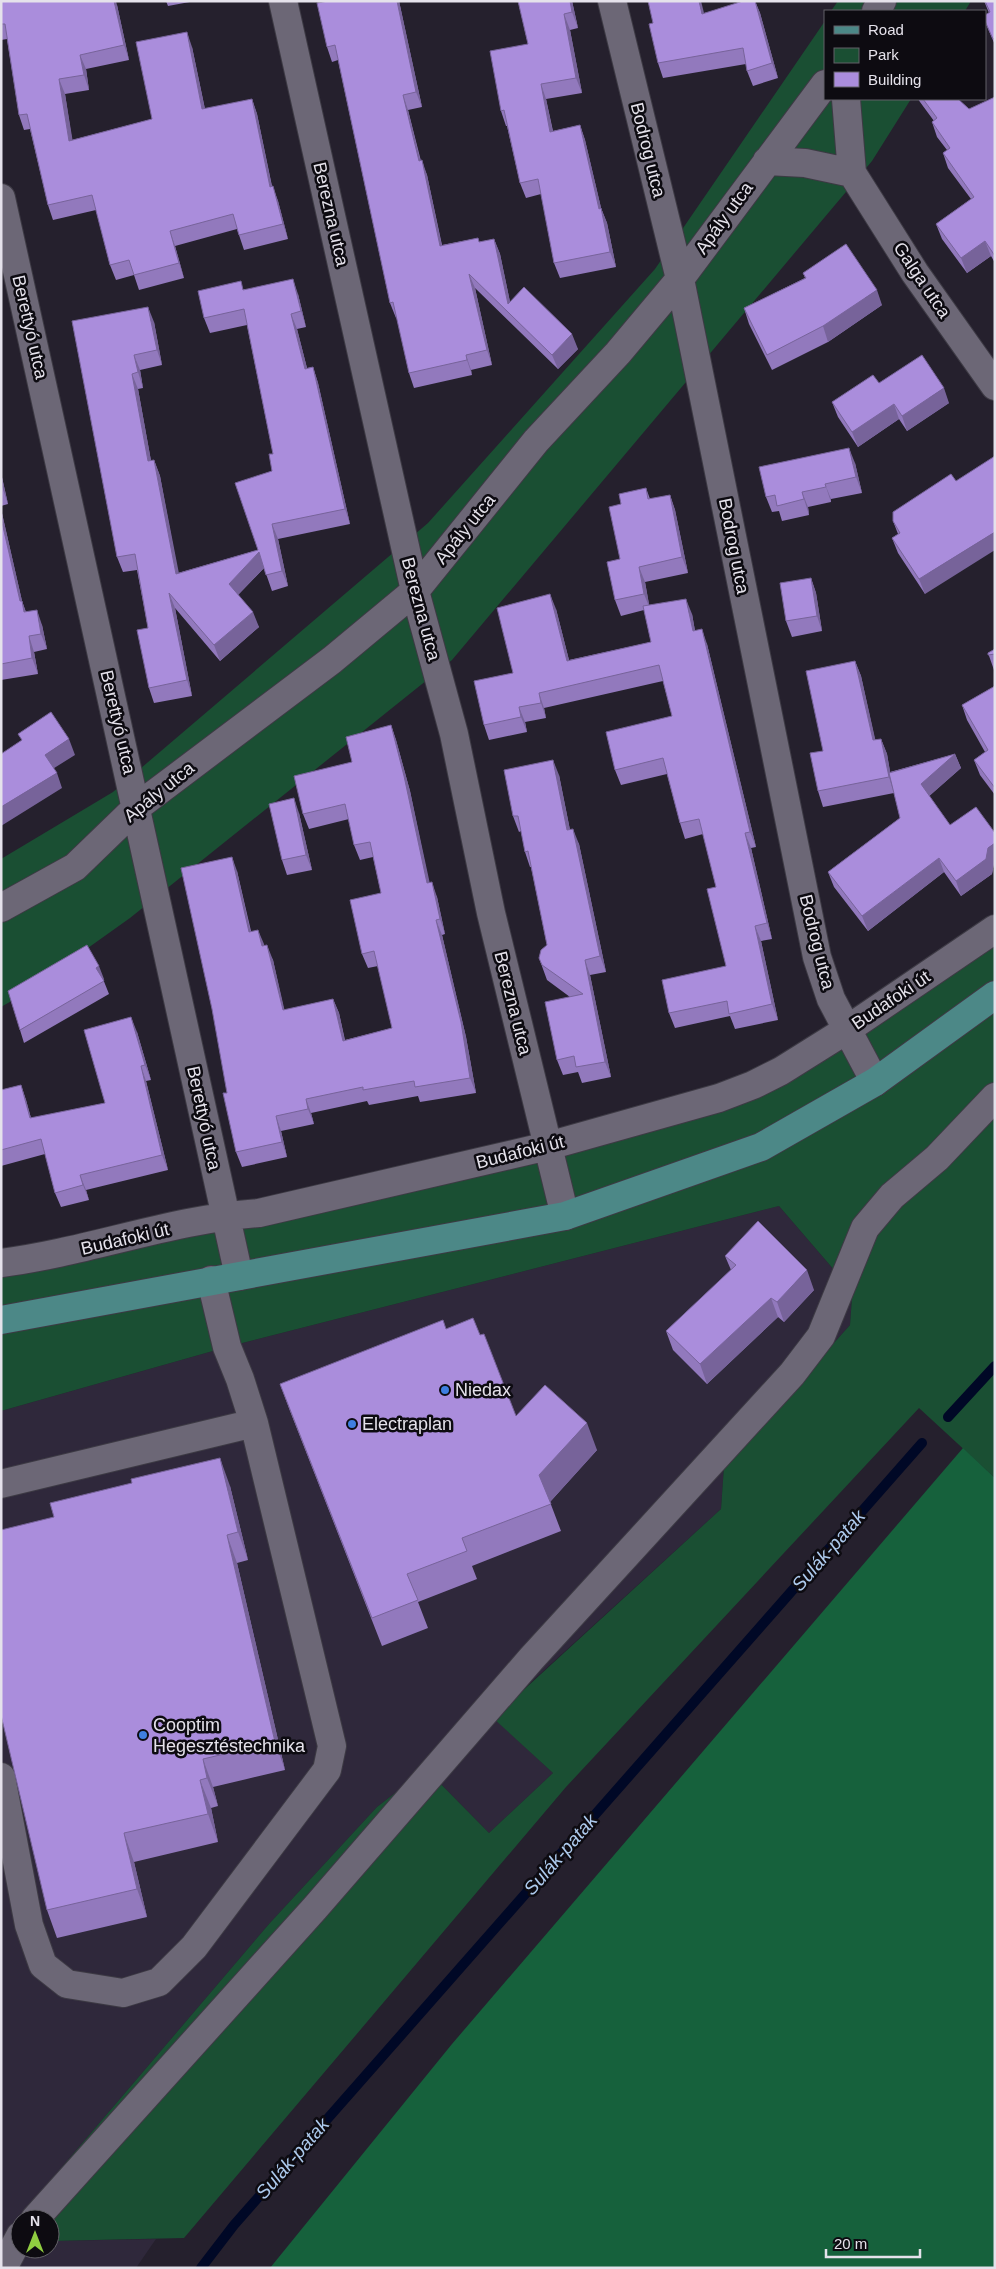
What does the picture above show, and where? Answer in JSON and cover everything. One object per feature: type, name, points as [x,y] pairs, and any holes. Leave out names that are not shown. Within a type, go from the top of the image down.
[{"type":"main road","points":[[1,1320],[564,1216],[761,1147],[875,1082],[995,995]]},
{"type":"street","name":"Berezna utca","points":[[283,1],[415,591],[454,734],[491,913],[564,1216]]},
{"type":"street","name":"Bodrog utca","points":[[612,1],[680,279],[817,957],[831,999],[875,1082]]},
{"type":"street","name":"Apály utca","points":[[1,908],[75,867],[137,807],[332,660],[415,591],[536,442],[618,353],[680,279],[824,85]]},
{"type":"street","name":"Galga utca","points":[[846,100],[852,173],[915,273],[995,386]]},
{"type":"street","points":[[767,161],[805,163],[852,173]]},
{"type":"street","name":"Berettyó utca","points":[[1,198],[137,807],[238,1276]]},
{"type":"street","name":"Budafoki út","points":[[1,1264],[40,1258],[225,1215],[259,1213],[548,1146],[719,1098],[753,1085],[781,1071],[848,1029],[995,929]]},
{"type":"street","points":[[45,2209],[315,1908],[531,1659],[792,1374],[821,1336],[865,1228],[892,1196],[937,1158],[995,1097]]},
{"type":"street","points":[[1,1777],[30,1925],[43,1965],[67,1984],[123,1993],[159,1982],[194,1947],[327,1770],[332,1746],[254,1423],[240,1379],[227,1347],[210,1280]]},
{"type":"street","points":[[1,1484],[254,1423]]},
{"type":"street","points":[[3,2268],[10,2256]]},
{"type":"shaded area","points":[[779,1206],[835,1271],[853,1284],[850,1325],[724,1466],[721,1509],[493,1717],[553,1773],[489,1833],[426,1769],[377,1807],[269,1924],[26,2209],[10,2209],[10,2259],[60,2259],[60,2241],[156,2239],[136,2268],[1,2268],[1,1411],[227,1347]]},
{"type":"green space","points":[[838,1],[971,1],[966,10],[832,10]]},
{"type":"green space","points":[[824,22],[824,100],[910,100],[872,161],[452,660],[130,918],[22,995],[1,1007],[1,859],[113,792],[428,523],[655,269]]},
{"type":"green space","points":[[995,946],[995,1478],[919,1408],[566,1787],[184,2238],[60,2241],[60,2209],[26,2209],[269,1924],[377,1807],[426,1769],[489,1833],[553,1773],[493,1718],[721,1509],[724,1466],[850,1325],[853,1284],[835,1271],[779,1206],[227,1347],[1,1411],[1,1271],[559,1155],[869,1029]]},
{"type":"green space","points":[[963,1448],[995,1478],[995,2268],[270,2268],[452,2044]]},
{"type":"building","points":[[1,1],[114,1],[124,45],[80,55],[84,75],[59,79],[69,141],[152,119],[136,42],[187,32],[202,109],[252,99],[270,187],[273,186],[283,224],[239,235],[233,214],[170,231],[179,263],[134,275],[129,260],[110,265],[92,195],[48,205],[27,114],[19,115],[5,24],[1,24]]},
{"type":"building","points":[[328,1],[397,1],[416,92],[403,95],[419,161],[422,160],[440,246],[478,238],[479,242],[494,239],[508,304],[524,287],[572,334],[552,355],[469,274],[487,350],[466,355],[467,360],[409,373],[393,302],[390,303],[335,45],[327,47],[317,3]]},
{"type":"building","points":[[518,1],[570,1],[572,12],[564,14],[576,78],[541,84],[550,132],[580,125],[610,252],[554,263],[538,179],[520,183],[504,110],[501,111],[490,51],[528,44]]},
{"type":"building","points":[[648,1],[699,1],[702,14],[743,1],[755,1],[772,63],[747,71],[743,48],[658,63],[649,24],[653,23]]},
{"type":"building","points":[[985,1],[995,1],[995,38],[993,39],[986,23],[986,14],[990,12]]},
{"type":"building","points":[[995,97],[995,256],[985,241],[961,258],[936,224],[974,197],[943,153],[950,148],[932,122],[937,118],[924,100],[959,100],[969,109]]},
{"type":"building","points":[[846,244],[877,290],[823,326],[767,355],[744,308],[806,278],[803,273]]},
{"type":"building","points":[[293,279],[301,311],[291,314],[305,369],[313,367],[345,509],[272,524],[282,571],[266,575],[259,552],[229,584],[253,612],[214,645],[169,593],[187,680],[149,688],[137,630],[148,628],[135,554],[117,557],[72,321],[148,307],[157,350],[134,355],[138,372],[132,374],[148,461],[154,460],[176,574],[258,550],[235,483],[272,471],[269,454],[273,454],[244,309],[204,318],[198,291],[241,281],[243,290]]},
{"type":"building","points":[[922,355],[944,388],[902,416],[894,404],[852,432],[832,402],[873,375],[879,383]]},
{"type":"building","points":[[849,448],[856,477],[825,484],[826,487],[802,492],[804,499],[777,506],[775,495],[766,497],[759,467]]},
{"type":"building","points":[[995,456],[995,532],[919,579],[892,538],[900,533],[893,521],[893,512],[951,474],[956,481]]},
{"type":"building","points":[[646,488],[648,499],[670,495],[682,557],[639,567],[644,594],[615,600],[607,562],[620,559],[609,507],[621,504],[619,494]]},
{"type":"building","points":[[1,518],[20,601],[22,601],[24,612],[37,610],[41,634],[29,636],[32,658],[1,664]]},
{"type":"building","points":[[811,578],[817,616],[786,621],[780,583]]},
{"type":"building","points":[[550,594],[567,661],[651,642],[643,606],[686,599],[693,631],[702,629],[750,832],[745,833],[767,923],[755,926],[772,1004],[729,1014],[727,1001],[669,1013],[662,980],[726,966],[707,889],[716,887],[699,819],[680,823],[663,758],[615,770],[606,732],[672,716],[659,665],[539,693],[541,703],[519,707],[521,717],[484,725],[474,681],[513,673],[497,608]]},
{"type":"building","points":[[995,649],[995,654],[988,655],[988,653]]},
{"type":"building","points":[[855,661],[873,740],[881,739],[889,777],[818,791],[810,753],[823,751],[806,671]]},
{"type":"building","points":[[995,686],[995,788],[974,760],[988,750],[962,705]]},
{"type":"building","points":[[51,712],[69,739],[45,755],[57,773],[1,807],[1,754],[22,740],[18,734]]},
{"type":"building","points":[[391,725],[427,883],[432,882],[440,919],[436,920],[461,1022],[470,1078],[415,1087],[414,1081],[363,1090],[363,1087],[306,1099],[308,1109],[276,1116],[282,1142],[236,1152],[223,1093],[227,1093],[212,1009],[181,868],[232,857],[249,932],[258,930],[262,946],[267,945],[283,1010],[333,999],[343,1041],[392,1028],[374,951],[362,954],[350,900],[381,893],[370,842],[354,845],[345,804],[303,814],[294,776],[352,762],[346,737]]},
{"type":"building","points":[[955,754],[921,784],[950,825],[976,807],[995,833],[995,843],[988,848],[986,859],[956,881],[939,858],[862,916],[828,872],[900,818],[889,773]]},
{"type":"building","points":[[553,760],[567,830],[573,829],[600,956],[585,960],[605,1062],[576,1067],[574,1056],[557,1060],[545,1002],[583,994],[542,965],[539,958],[541,950],[547,945],[528,851],[525,852],[518,816],[513,816],[504,770]]},
{"type":"building","points":[[294,798],[306,855],[282,860],[269,804]]},
{"type":"building","points":[[87,945],[99,966],[96,968],[104,981],[20,1030],[8,991]]},
{"type":"building","points":[[131,1017],[145,1065],[141,1066],[162,1155],[80,1175],[83,1185],[55,1193],[41,1139],[1,1150],[1,1090],[21,1085],[30,1118],[105,1103],[84,1030]]},
{"type":"building","points":[[758,1221],[807,1270],[777,1302],[771,1298],[700,1364],[666,1331],[736,1265],[725,1256]]},
{"type":"building","points":[[473,1318],[480,1335],[484,1334],[516,1416],[545,1385],[587,1423],[539,1475],[551,1504],[462,1538],[467,1551],[407,1574],[418,1600],[372,1618],[280,1384],[443,1320],[446,1329]]},
{"type":"building","name":"Cooptim Hegesztéstechnika","points":[[220,1458],[238,1532],[227,1535],[275,1742],[203,1759],[207,1778],[200,1780],[208,1814],[124,1833],[137,1889],[47,1910],[1,1715],[1,1530],[54,1517],[50,1503],[132,1483],[131,1479]]},
{"type":"waterway","name":"Sulák-patak","points":[[948,1417],[995,1366]]},
{"type":"waterway","name":"Sulák-patak","points":[[201,2268],[234,2225],[922,1443]]},
{"type":"place","name":"Niedax","points":[[445,1390]]},
{"type":"place","name":"Electraplan","points":[[352,1424]]},
{"type":"place","name":"Cooptim Hegesztéstechnika","points":[[143,1735]]}]
